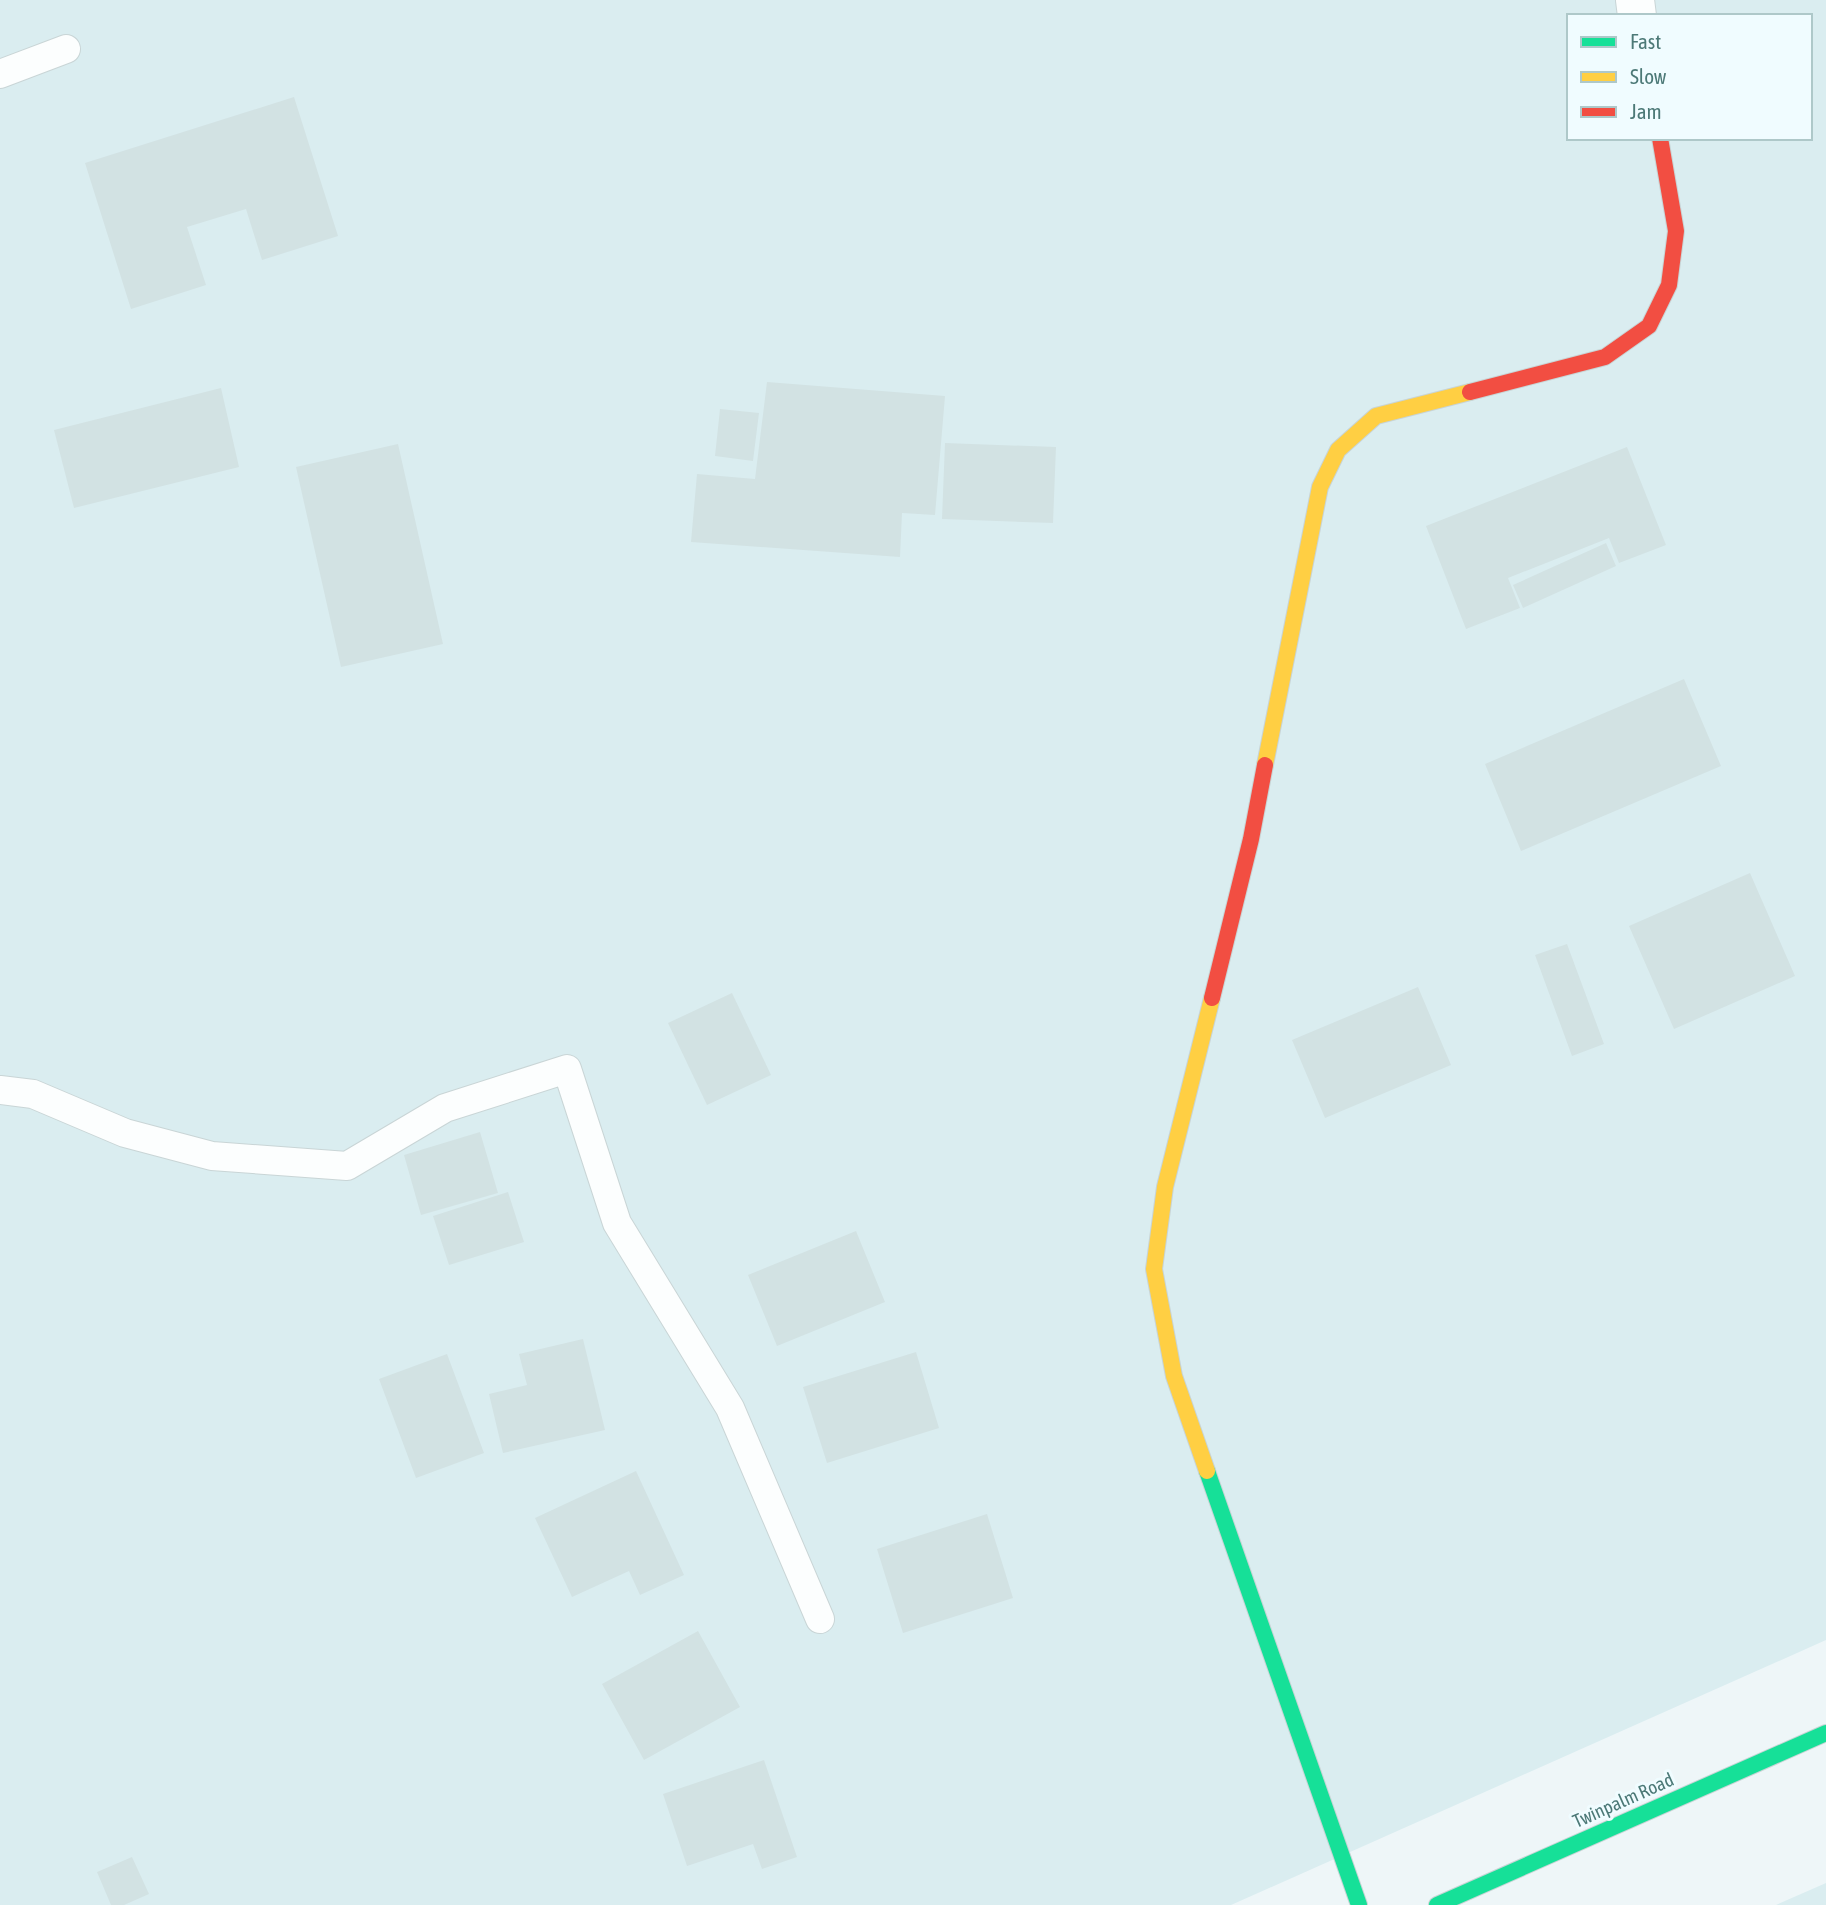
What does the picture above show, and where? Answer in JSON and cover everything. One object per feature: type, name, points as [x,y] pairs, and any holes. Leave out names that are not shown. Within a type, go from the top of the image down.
[{"type":"street","points":[[1359,1905],[1174,1377],[1154,1269],[1166,1187],[1251,839],[1320,487],[1338,450],[1376,416],[1605,357],[1649,326],[1669,285],[1676,231],[1660,140]]},
{"type":"street","name":"Twinpalm Road","points":[[1437,1905],[1826,1733]]},
{"type":"lane","points":[[0,74],[66,49]]},
{"type":"lane","points":[[0,1090],[33,1094],[125,1133],[212,1156],[347,1166],[445,1108],[567,1069],[617,1223],[730,1408],[820,1619]]},
{"type":"shaded area","points":[[0,0],[1826,0],[1826,1640],[1231,1905],[0,1905]]},
{"type":"shaded area","points":[[1826,1883],[1826,1905],[1776,1905]]},
{"type":"building","points":[[294,97],[338,236],[262,260],[246,209],[187,227],[206,285],[131,309],[85,163]]},
{"type":"building","points":[[767,382],[945,396],[935,515],[902,513],[900,557],[691,542],[697,474],[755,479]]},
{"type":"building","points":[[221,388],[239,467],[74,508],[54,430]]},
{"type":"building","points":[[720,409],[759,413],[753,461],[715,456]]},
{"type":"building","points":[[945,443],[1056,447],[1053,523],[942,519]]},
{"type":"building","points":[[398,444],[443,644],[341,667],[296,467]]},
{"type":"building","points":[[1627,447],[1666,545],[1619,563],[1609,538],[1508,578],[1520,608],[1466,629],[1426,526]]},
{"type":"building","points":[[1606,543],[1616,566],[1523,608],[1513,585]]},
{"type":"building","points":[[1684,679],[1721,766],[1521,851],[1485,764]]},
{"type":"building","points":[[1750,873],[1795,976],[1674,1029],[1629,926]]},
{"type":"building","points":[[1567,944],[1604,1044],[1572,1056],[1535,955]]},
{"type":"building","points":[[1418,987],[1451,1065],[1325,1118],[1292,1040]]},
{"type":"building","points":[[732,993],[771,1075],[707,1105],[668,1023]]},
{"type":"building","points":[[480,1132],[498,1193],[421,1215],[404,1155]]},
{"type":"building","points":[[508,1192],[524,1242],[449,1265],[433,1216]]},
{"type":"building","points":[[856,1231],[885,1302],[777,1346],[748,1275]]},
{"type":"building","points":[[583,1339],[605,1430],[503,1453],[489,1394],[527,1385],[519,1354]]},
{"type":"building","points":[[916,1352],[939,1428],[827,1463],[803,1387]]},
{"type":"building","points":[[447,1354],[484,1453],[416,1478],[379,1379]]},
{"type":"building","points":[[636,1471],[684,1575],[640,1595],[629,1571],[572,1597],[535,1518]]},
{"type":"building","points":[[987,1514],[1013,1598],[903,1633],[877,1549]]},
{"type":"building","points":[[698,1631],[740,1707],[644,1760],[602,1684]]},
{"type":"building","points":[[764,1760],[797,1857],[762,1869],[753,1844],[687,1866],[663,1794]]},
{"type":"building","points":[[132,1857],[149,1894],[124,1905],[111,1905],[97,1872]]},
{"type":"traffic: fast","points":[[1207,1471],[1359,1905]]},
{"type":"traffic: fast","points":[[1437,1905],[1826,1733]]},
{"type":"traffic: slow","points":[[1265,765],[1320,487],[1338,450],[1376,416],[1470,392]]},
{"type":"traffic: slow","points":[[1207,1471],[1174,1376],[1154,1269],[1165,1187],[1212,998]]},
{"type":"traffic: jam","points":[[1470,392],[1605,357],[1649,326],[1669,285],[1676,231],[1660,140]]},
{"type":"traffic: jam","points":[[1212,998],[1251,839],[1265,765]]}]
